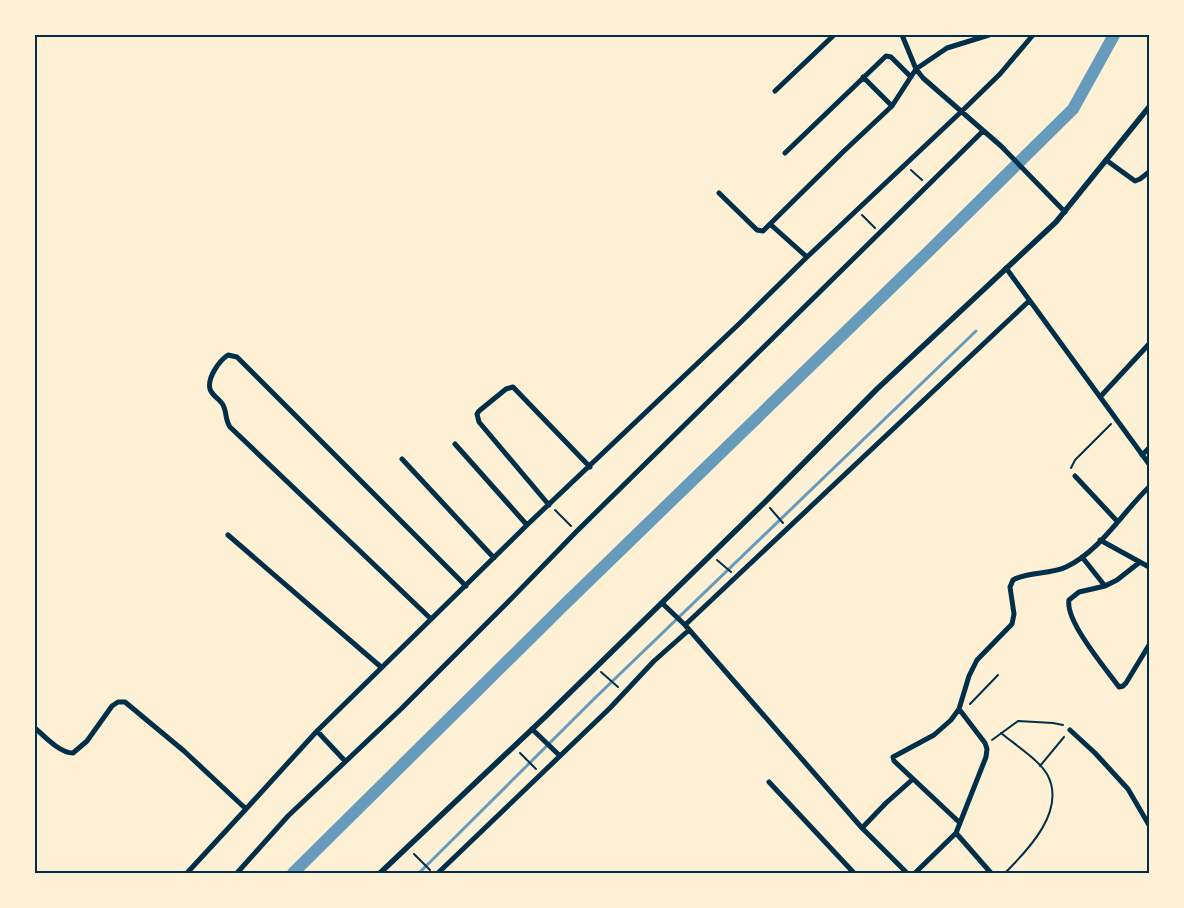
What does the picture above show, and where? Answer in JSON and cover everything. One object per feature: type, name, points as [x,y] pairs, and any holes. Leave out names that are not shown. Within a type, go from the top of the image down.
[{"type":"street","points":[[775,91],[834,35]]},
{"type":"street","points":[[902,35],[916,69],[924,78],[1001,146],[1065,212]]},
{"type":"street","points":[[719,193],[757,230],[763,231],[892,106],[916,69],[947,48],[989,35]]},
{"type":"street","points":[[187,873],[317,731],[381,666],[466,586],[527,525],[551,507],[807,256],[962,111],[1007,66],[1033,35]]},
{"type":"street","points":[[785,152],[883,58],[888,56],[911,77]]},
{"type":"street","points":[[863,77],[892,106]]},
{"type":"street","points":[[380,873],[662,603],[877,389],[1065,212],[1149,107]]},
{"type":"street","points":[[237,873],[288,816],[467,644],[577,531],[983,131]]},
{"type":"street","points":[[1106,160],[1135,181],[1149,172]]},
{"type":"street","points":[[770,224],[807,256]]},
{"type":"street","points":[[1006,268],[1149,464]]},
{"type":"street","points":[[438,873],[610,708],[687,628],[1030,301]]},
{"type":"street","points":[[1100,397],[1149,344]]},
{"type":"street","points":[[430,618],[230,427],[227,423],[223,405],[210,389],[210,382],[214,372],[223,359],[228,355],[237,357],[466,586]]},
{"type":"street","points":[[551,507],[479,422],[477,418],[479,411],[506,389],[513,387],[590,467]]},
{"type":"street","points":[[455,444],[527,525]]},
{"type":"street","points":[[1142,454],[1149,448]]},
{"type":"street","points":[[402,459],[494,558]]},
{"type":"street","points":[[1075,476],[1117,521]]},
{"type":"street","points":[[960,823],[894,761],[894,755],[910,749],[934,735],[960,710],[969,676],[977,660],[1012,624],[1014,614],[1010,587],[1013,580],[1021,576],[1057,570],[1082,557],[1149,487]]},
{"type":"street","points":[[228,534],[381,666]]},
{"type":"street","points":[[1100,540],[1149,567]]},
{"type":"street","points":[[1082,557],[1105,586]]},
{"type":"street","points":[[1140,562],[1117,580],[1105,586],[1074,594],[1069,600],[1069,609],[1078,629],[1119,687],[1126,683],[1149,645]]},
{"type":"street","points":[[662,603],[687,628],[862,828],[907,873]]},
{"type":"street","points":[[35,728],[67,752],[74,752],[87,741],[114,704],[121,701],[125,702],[184,751],[246,809]]},
{"type":"street","points":[[915,873],[956,833],[984,764],[987,753],[986,746],[960,710]]},
{"type":"street","points":[[532,729],[560,756]]},
{"type":"street","points":[[1070,730],[1090,748],[1128,789],[1149,825]]},
{"type":"street","points":[[317,731],[345,761]]},
{"type":"street","points":[[862,828],[913,779]]},
{"type":"street","points":[[769,782],[854,873]]},
{"type":"street","points":[[956,833],[991,873]]},
{"type":"path","points":[[908,166],[920,179]]},
{"type":"path","points":[[861,214],[873,226]]},
{"type":"path","points":[[1075,476],[1071,468],[1073,463],[1116,419]]},
{"type":"path","points":[[551,507],[567,522]]},
{"type":"path","points":[[772,510],[782,522]]},
{"type":"path","points":[[723,565],[732,573]]},
{"type":"path","points":[[960,710],[998,675]]},
{"type":"path","points":[[610,680],[619,689]]},
{"type":"path","points":[[986,746],[1001,733],[1020,721],[1060,724],[1070,730],[1040,766]]},
{"type":"path","points":[[1001,733],[1040,766],[1047,774],[1052,788],[1049,814],[1026,850],[1005,873]]},
{"type":"path","points":[[522,756],[535,768]]},
{"type":"path","points":[[408,847],[431,870]]},
{"type":"waterway","points":[[293,873],[565,604],[1073,109],[1114,35]]},
{"type":"waterway","points":[[419,873],[596,697],[976,331]]}]
